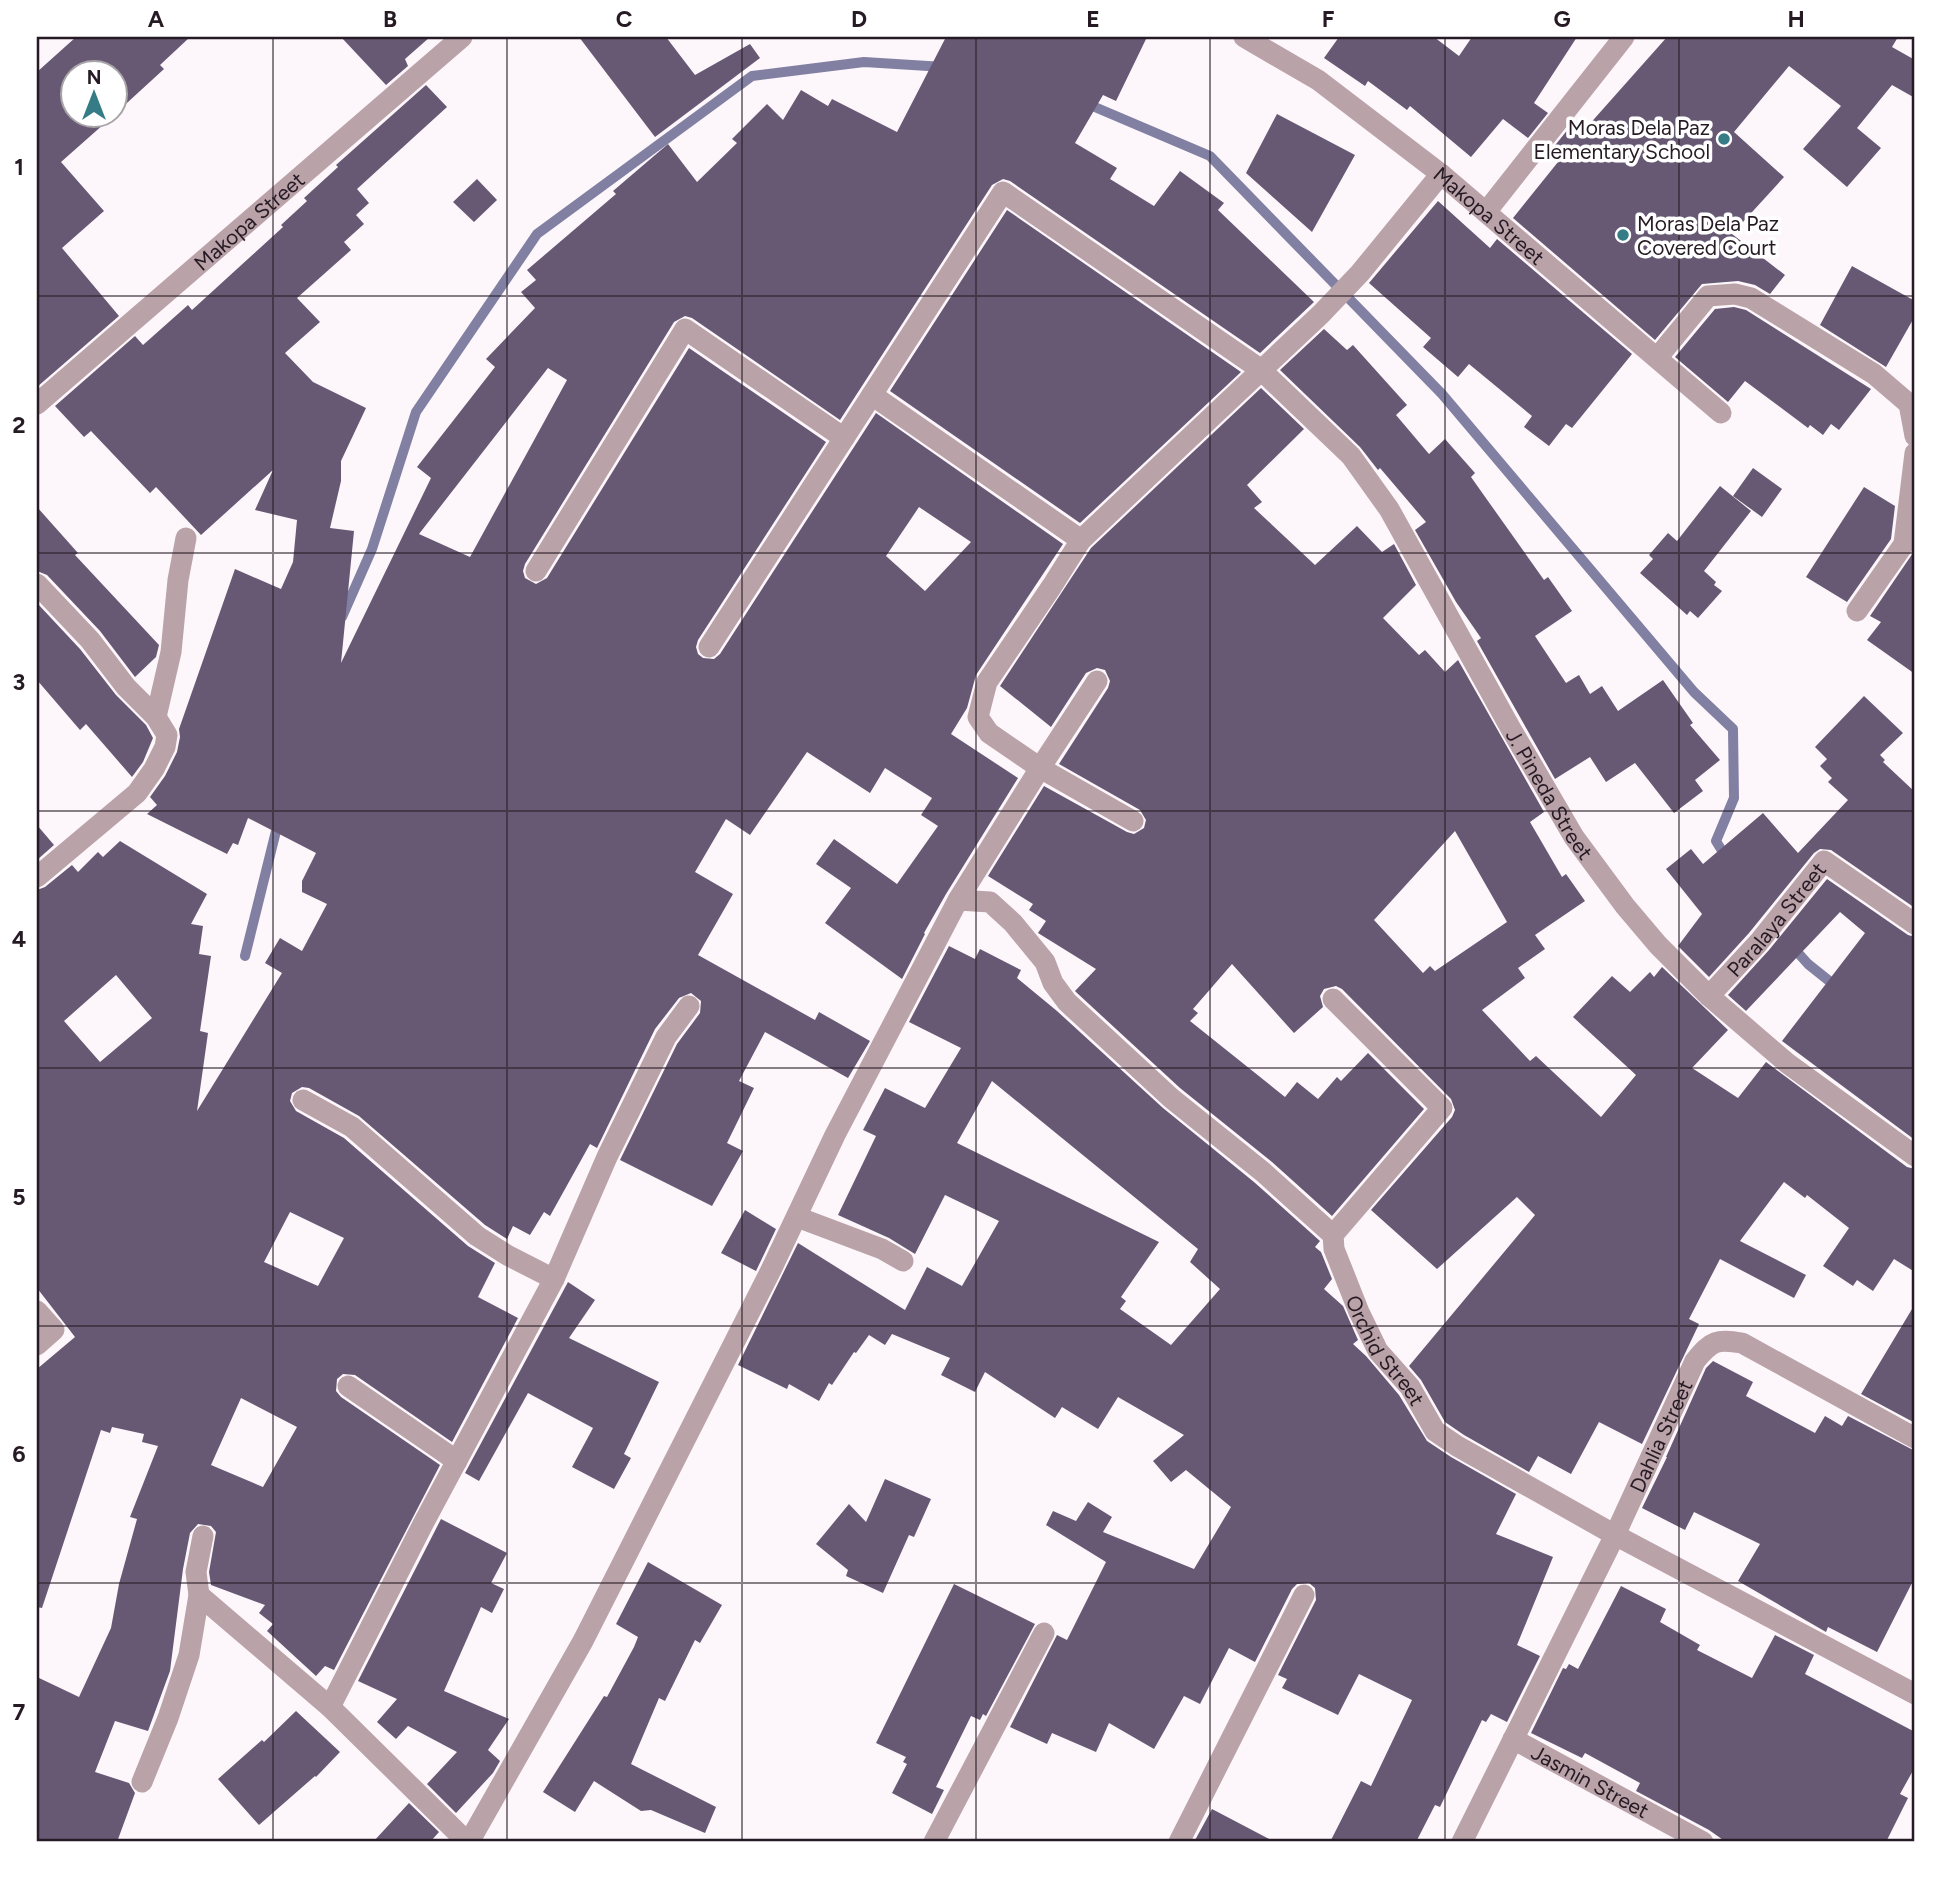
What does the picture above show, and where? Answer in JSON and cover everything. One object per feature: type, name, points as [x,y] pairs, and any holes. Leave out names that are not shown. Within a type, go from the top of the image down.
[{"type":"street","name":"Makopa Street","points":[[37,404],[462,37]]},
{"type":"street","name":"Makopa Street","points":[[1244,37],[1318,80],[1441,174],[1721,413]]},
{"type":"street","points":[[1486,212],[1623,37]]},
{"type":"street","points":[[1133,821],[1040,768],[989,733],[978,717],[987,682],[1081,540],[1321,314],[1360,273],[1441,174]]},
{"type":"street","name":"J. Pineda Street","points":[[872,395],[1003,192],[1260,369],[1351,456],[1389,509],[1574,837],[1625,906],[1658,945],[1709,996],[1787,1063],[1915,1156]]},
{"type":"street","points":[[1657,358],[1707,296],[1735,294],[1751,298],[1874,374],[1909,404],[1915,436]]},
{"type":"street","points":[[536,571],[685,329],[844,438]]},
{"type":"street","points":[[709,647],[872,395],[1081,540]]},
{"type":"street","points":[[1857,611],[1904,544],[1915,453]]},
{"type":"street","points":[[156,717],[171,652],[178,580],[186,537]]},
{"type":"street","points":[[37,584],[90,640],[126,687],[156,717],[167,735],[165,747],[154,769],[137,793],[37,877]]},
{"type":"street","points":[[199,1595],[330,1707],[468,1842],[583,1642],[797,1217],[835,1135],[958,900],[1097,681]]},
{"type":"street","name":"Paralaya Street","points":[[1709,996],[1759,942],[1824,861],[1915,924]]},
{"type":"street","points":[[958,900],[990,902],[1013,923],[1045,961],[1053,984],[1068,1002],[1171,1098],[1272,1180],[1333,1235],[1442,1108],[1333,999]]},
{"type":"street","points":[[330,1707],[554,1279],[607,1157],[666,1037],[689,1006]]},
{"type":"street","points":[[303,1100],[352,1127],[477,1236],[554,1279]]},
{"type":"street","points":[[797,1217],[882,1250],[903,1261]]},
{"type":"street","name":"Orchid Street","points":[[1333,1235],[1334,1249],[1378,1351],[1410,1387],[1435,1431],[1615,1535],[1915,1693]]},
{"type":"street","points":[[37,1311],[54,1330],[37,1345]]},
{"type":"street","name":"Dahlia Street","points":[[1462,1842],[1615,1535],[1695,1361],[1708,1345],[1722,1340],[1742,1343],[1915,1438]]},
{"type":"street","points":[[348,1386],[457,1461]]},
{"type":"street","points":[[142,1782],[168,1718],[189,1655],[199,1595],[196,1572],[203,1536]]},
{"type":"street","points":[[1179,1842],[1304,1595]]},
{"type":"street","points":[[934,1842],[1044,1633]]},
{"type":"street","name":"Jasmin Street","points":[[1513,1739],[1703,1842]]},
{"type":"building","points":[[76,37],[190,37],[160,65],[164,69],[130,100],[130,60],[60,60],[60,130],[97,130],[61,162],[104,211],[62,248],[119,316],[37,387],[37,72]]},
{"type":"building","points":[[341,37],[430,37],[405,59],[408,66],[386,85]]},
{"type":"building","points":[[579,37],[666,37],[695,75],[750,44],[760,58],[655,137]]},
{"type":"building","points":[[946,37],[1147,37],[1116,101],[1103,95],[1075,143],[1117,168],[1110,179],[1154,206],[1180,171],[1224,203],[1218,210],[1314,302],[1260,353],[1010,181],[1003,179],[992,185],[840,420],[692,318],[685,316],[674,322],[525,564],[525,578],[536,584],[547,578],[689,348],[826,442],[698,640],[698,654],[703,658],[714,659],[720,654],[876,413],[1063,544],[976,675],[967,708],[951,734],[1018,778],[946,894],[902,979],[825,923],[851,888],[816,864],[834,839],[897,884],[938,826],[921,815],[932,798],[885,768],[870,793],[807,752],[750,835],[726,819],[695,872],[733,894],[698,955],[815,1020],[819,1012],[870,1041],[848,1078],[765,1032],[739,1081],[754,1088],[727,1143],[743,1151],[712,1206],[620,1160],[677,1044],[700,1013],[701,1001],[691,993],[679,998],[655,1029],[597,1148],[590,1144],[550,1216],[544,1212],[530,1235],[513,1226],[507,1239],[485,1225],[359,1116],[309,1088],[302,1087],[292,1093],[290,1101],[296,1111],[344,1138],[468,1246],[495,1263],[478,1297],[518,1318],[452,1442],[355,1375],[343,1374],[337,1379],[336,1391],[341,1397],[440,1465],[334,1670],[325,1666],[316,1676],[267,1631],[273,1624],[259,1613],[265,1605],[211,1585],[209,1572],[216,1532],[211,1526],[198,1524],[190,1533],[183,1569],[170,1671],[148,1731],[115,1721],[95,1772],[129,1783],[135,1793],[117,1842],[37,1842],[37,1677],[79,1697],[111,1628],[119,1584],[137,1519],[130,1517],[158,1446],[142,1442],[144,1434],[112,1427],[110,1433],[101,1430],[42,1608],[37,1607],[37,1369],[75,1337],[37,1288],[37,890],[45,887],[72,865],[78,872],[98,852],[103,857],[120,841],[207,894],[191,924],[203,926],[199,954],[211,956],[200,1031],[208,1033],[197,1111],[282,973],[265,963],[280,938],[302,951],[327,904],[302,892],[302,881],[316,853],[248,818],[238,845],[233,843],[227,854],[147,814],[157,805],[150,797],[177,752],[179,729],[235,569],[281,589],[293,562],[297,520],[255,510],[273,470],[201,535],[156,487],[150,493],[91,431],[84,437],[55,406],[135,336],[143,345],[188,305],[192,310],[283,227],[281,225],[307,201],[304,198],[338,167],[336,165],[426,85],[447,107],[357,189],[369,203],[356,215],[364,224],[344,242],[351,250],[297,298],[320,322],[285,353],[313,382],[366,408],[341,461],[341,481],[330,528],[354,531],[341,663],[431,478],[417,467],[495,367],[486,359],[535,308],[521,292],[536,280],[527,270],[616,194],[613,191],[668,144],[697,182],[737,143],[732,139],[767,104],[783,120],[801,90],[828,106],[832,99],[897,132]],"holes":[[[548,368],[567,380],[470,557],[419,534]],[[919,507],[971,542],[925,591],[886,556]],[[116,975],[152,1018],[100,1062],[64,1021]],[[290,1212],[344,1238],[318,1286],[264,1262]],[[241,1398],[297,1427],[263,1487],[211,1465]]]},
{"type":"building","points":[[1339,37],[1434,37],[1459,56],[1472,37],[1577,37],[1534,103],[1548,113],[1528,138],[1503,119],[1471,157],[1410,106],[1407,110],[1368,81],[1365,86],[1324,58]]},
{"type":"building","points":[[1667,37],[1898,37],[1892,47],[1915,60],[1915,98],[1892,85],[1857,128],[1881,148],[1847,187],[1803,149],[1841,106],[1789,66],[1734,132],[1784,177],[1732,234],[1785,275],[1770,294],[1755,285],[1738,281],[1702,284],[1655,340],[1513,218],[1558,162],[1548,154],[1569,128],[1579,136]]},
{"type":"building","points":[[1277,114],[1355,155],[1312,232],[1246,173]]},
{"type":"building","points":[[477,179],[497,200],[474,222],[453,202]]},
{"type":"building","points":[[1438,201],[1490,248],[1497,239],[1632,354],[1572,428],[1566,424],[1549,446],[1524,427],[1532,416],[1469,364],[1458,377],[1423,347],[1431,338],[1369,283]]},
{"type":"building","points":[[1007,210],[1241,372],[1080,523],[890,391]]},
{"type":"building","points":[[1852,266],[1915,301],[1915,316],[1886,367],[1820,325]]},
{"type":"building","points":[[1734,307],[1746,310],[1871,389],[1839,430],[1831,424],[1823,435],[1810,425],[1808,428],[1745,381],[1728,402],[1675,357],[1715,309]]},
{"type":"building","points":[[1324,329],[1347,350],[1353,345],[1407,405],[1396,415],[1429,454],[1445,439],[1475,473],[1471,477],[1544,580],[1548,577],[1572,611],[1535,636],[1566,683],[1579,675],[1590,694],[1602,686],[1618,711],[1663,680],[1693,723],[1690,725],[1720,760],[1695,780],[1703,791],[1674,813],[1635,763],[1606,782],[1590,757],[1555,779],[1477,641],[1481,638],[1456,602],[1415,530],[1426,522],[1360,447],[1280,370]]},
{"type":"building","points":[[1261,388],[1304,429],[1247,485],[1262,502],[1254,508],[1315,565],[1357,526],[1382,552],[1394,544],[1416,585],[1383,618],[1419,655],[1425,650],[1445,672],[1458,660],[1544,812],[1530,822],[1562,877],[1566,874],[1585,901],[1535,935],[1545,949],[1518,968],[1525,978],[1482,1010],[1530,1061],[1536,1056],[1601,1117],[1636,1075],[1573,1017],[1612,976],[1630,992],[1650,972],[1654,977],[1662,967],[1728,1030],[1692,1068],[1738,1098],[1766,1062],[1907,1167],[1915,1169],[1915,1272],[1894,1259],[1873,1291],[1857,1280],[1853,1286],[1823,1266],[1849,1228],[1807,1195],[1805,1198],[1784,1182],[1740,1241],[1806,1275],[1794,1298],[1720,1259],[1689,1319],[1699,1324],[1642,1444],[1599,1422],[1571,1474],[1538,1456],[1529,1472],[1445,1422],[1421,1380],[1409,1366],[1535,1215],[1517,1197],[1437,1269],[1371,1210],[1452,1117],[1455,1110],[1451,1099],[1342,989],[1336,986],[1324,989],[1320,996],[1323,1007],[1294,1033],[1232,964],[1193,1009],[1198,1013],[1190,1021],[1285,1097],[1297,1082],[1318,1099],[1337,1077],[1341,1081],[1368,1053],[1424,1109],[1332,1216],[1272,1162],[1180,1088],[1077,993],[1075,991],[1096,969],[1038,933],[1046,921],[1029,910],[1033,904],[988,876],[1044,786],[1127,832],[1134,834],[1144,828],[1146,820],[1140,810],[1059,764],[1108,688],[1110,681],[1105,670],[1097,668],[1086,673],[1051,727],[1000,686],[1091,548]],"holes":[[[1455,831],[1507,922],[1435,971],[1430,966],[1423,973],[1374,920]]]},
{"type":"building","points":[[1753,468],[1782,489],[1762,517],[1733,496]]},
{"type":"building","points":[[1720,486],[1751,511],[1704,571],[1722,591],[1698,618],[1690,611],[1687,615],[1640,573],[1653,559],[1649,555],[1668,533],[1677,541]]},
{"type":"building","points":[[1864,487],[1895,506],[1891,539],[1847,602],[1806,577]]},
{"type":"building","points":[[37,507],[78,553],[75,555],[159,645],[156,657],[135,677],[100,631],[47,575],[37,571]]},
{"type":"building","points":[[1915,550],[1915,674],[1867,640],[1881,622],[1870,616]]},
{"type":"building","points":[[37,603],[80,649],[116,695],[146,725],[153,738],[143,762],[132,777],[86,724],[80,730],[37,680]]},
{"type":"building","points":[[1864,696],[1903,733],[1880,755],[1885,760],[1883,762],[1915,792],[1915,908],[1831,850],[1820,849],[1709,977],[1678,946],[1702,914],[1666,869],[1691,849],[1703,864],[1763,813],[1798,853],[1848,800],[1828,782],[1832,778],[1820,766],[1827,759],[1815,747]]},
{"type":"building","points":[[37,825],[54,845],[37,860]]},
{"type":"building","points":[[1827,879],[1908,935],[1915,937],[1915,1140],[1782,1041],[1865,933],[1840,912],[1746,1011],[1728,995]]},
{"type":"building","points":[[949,946],[975,959],[980,949],[1021,970],[1017,978],[1163,1108],[1254,1182],[1320,1241],[1315,1247],[1321,1252],[1332,1279],[1324,1289],[1343,1306],[1358,1340],[1353,1344],[1399,1395],[1427,1441],[1516,1494],[1496,1534],[1553,1557],[1517,1645],[1540,1656],[1507,1722],[1491,1714],[1486,1722],[1482,1720],[1440,1807],[1435,1805],[1416,1842],[1330,1842],[1361,1781],[1371,1786],[1412,1700],[1359,1674],[1338,1715],[1282,1688],[1287,1679],[1278,1675],[1316,1600],[1315,1588],[1309,1583],[1297,1584],[1292,1589],[1255,1662],[1229,1648],[1200,1704],[1184,1696],[1154,1749],[1109,1723],[1096,1752],[1052,1733],[1047,1744],[1010,1727],[1057,1635],[1067,1640],[1106,1562],[1046,1525],[1053,1511],[1076,1521],[1088,1502],[1112,1517],[1103,1532],[1194,1569],[1231,1507],[1186,1470],[1171,1482],[1153,1461],[1184,1435],[1118,1397],[1098,1429],[1062,1407],[1055,1418],[985,1372],[975,1392],[941,1375],[950,1358],[892,1334],[885,1345],[869,1335],[832,1385],[829,1383],[819,1401],[789,1384],[787,1389],[738,1365],[798,1243],[905,1310],[927,1267],[962,1286],[999,1221],[945,1195],[915,1254],[889,1238],[838,1215],[876,1136],[863,1130],[885,1088],[925,1108],[961,1048],[909,1022]],"holes":[[[992,1081],[1198,1249],[1190,1262],[1220,1289],[1171,1345],[1120,1309],[1126,1301],[1121,1297],[1159,1242],[957,1143]]]},
{"type":"building","points":[[745,1210],[776,1229],[756,1271],[721,1253]]},
{"type":"building","points":[[568,1282],[595,1300],[569,1338],[659,1382],[624,1454],[631,1458],[614,1489],[572,1467],[593,1428],[528,1393],[479,1481],[465,1473]]},
{"type":"building","points":[[1915,1304],[1915,1423],[1861,1394]]},
{"type":"building","points":[[1713,1361],[1753,1382],[1746,1396],[1815,1433],[1825,1416],[1842,1426],[1848,1416],[1915,1451],[1915,1577],[1877,1652],[1828,1627],[1826,1632],[1738,1581],[1760,1544],[1694,1512],[1685,1530],[1642,1508],[1706,1368]]},
{"type":"building","points":[[885,1479],[931,1499],[914,1537],[909,1535],[883,1593],[846,1576],[848,1570],[816,1544],[849,1504],[866,1522]]},
{"type":"building","points":[[441,1519],[507,1553],[491,1583],[504,1589],[492,1613],[481,1607],[444,1691],[509,1719],[488,1750],[500,1761],[493,1773],[456,1813],[427,1784],[457,1752],[408,1726],[396,1739],[377,1722],[397,1699],[358,1681]]},
{"type":"building","points":[[648,1562],[722,1605],[700,1643],[695,1640],[665,1701],[659,1698],[631,1764],[716,1807],[705,1833],[651,1810],[641,1811],[594,1781],[575,1812],[543,1792],[604,1696],[607,1697],[634,1647],[638,1637],[616,1624]]},
{"type":"building","points":[[954,1584],[1035,1624],[986,1716],[983,1714],[980,1720],[971,1716],[936,1787],[944,1790],[932,1814],[892,1793],[907,1764],[903,1762],[906,1757],[876,1743]]},
{"type":"building","points":[[1621,1586],[1666,1609],[1660,1622],[1700,1645],[1697,1650],[1752,1678],[1775,1635],[1814,1655],[1805,1674],[1915,1732],[1915,1767],[1900,1794],[1908,1798],[1886,1842],[1726,1842],[1636,1791],[1640,1783],[1585,1753],[1582,1758],[1531,1733],[1563,1668],[1566,1669],[1569,1664],[1578,1669]]},
{"type":"building","points":[[296,1711],[340,1752],[316,1777],[259,1825],[218,1779],[262,1740],[264,1742]]},
{"type":"building","points":[[409,1803],[439,1832],[430,1842],[373,1842]]},
{"type":"building","points":[[1212,1809],[1275,1842],[1194,1842]]},
{"type":"waterway","points":[[342,617],[372,549],[416,412],[537,234],[752,76],[864,62],[944,67]]},
{"type":"waterway","points":[[1083,102],[1210,156],[1442,394],[1694,692],[1733,729],[1734,798],[1716,841],[1727,859]]},
{"type":"waterway","points":[[245,956],[279,819]]},
{"type":"waterway","points":[[1791,945],[1808,964],[1838,988]]},
{"type":"place","name":"Moras Dela Paz Elementary School","points":[[1724,139]]},
{"type":"place","name":"Moras Dela Paz Covered Court","points":[[1623,235]]}]
